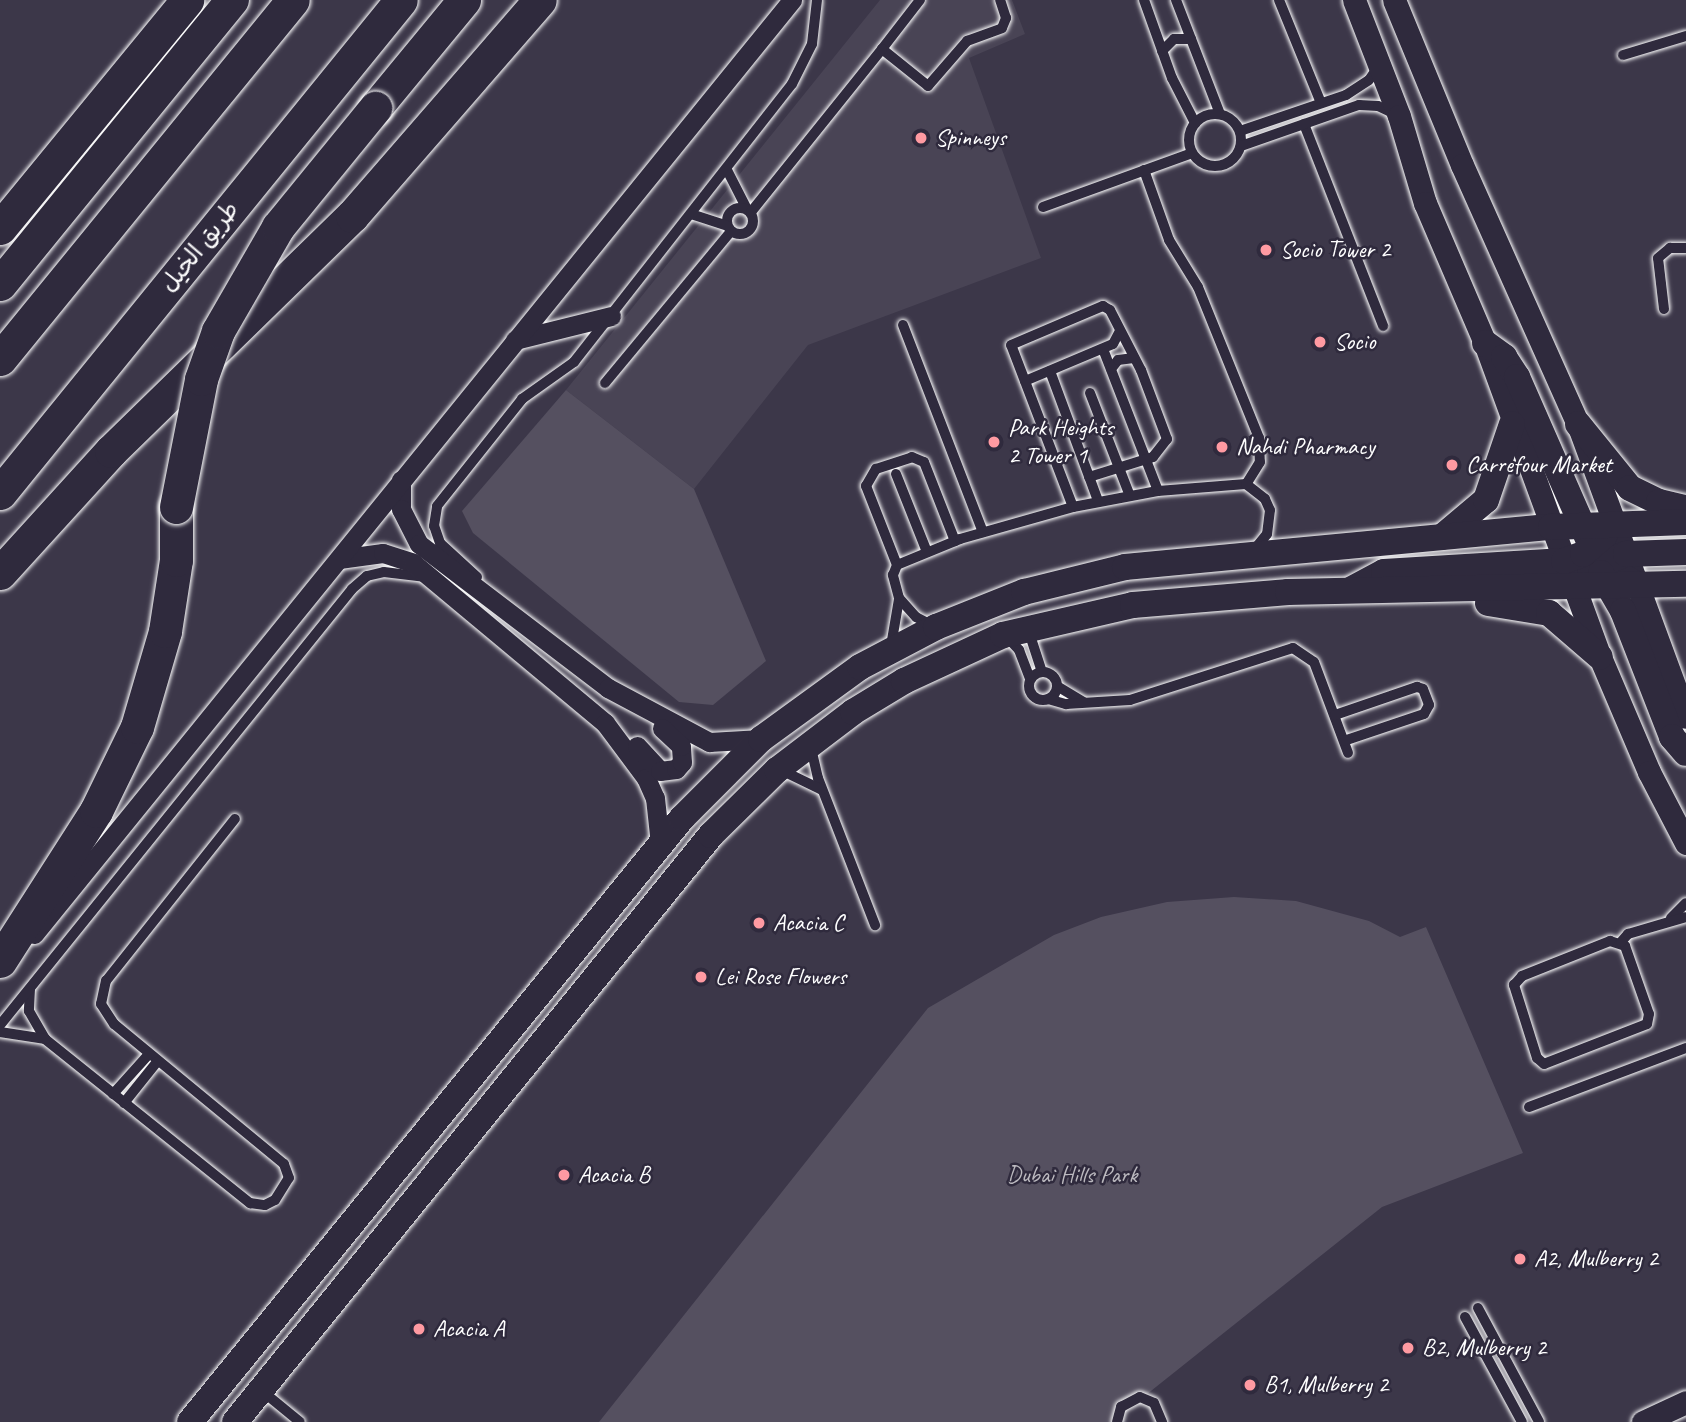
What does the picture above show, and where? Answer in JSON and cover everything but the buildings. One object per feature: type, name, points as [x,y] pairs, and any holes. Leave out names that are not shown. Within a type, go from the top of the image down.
[{"type":"highway","points":[[0,228],[187,0]]},
{"type":"highway","points":[[0,284],[232,0]]},
{"type":"highway","points":[[0,359],[293,0]]},
{"type":"highway","name":"طريق الخيل","points":[[0,494],[401,0]]},
{"type":"highway","points":[[0,917],[69,824],[118,721],[176,507],[201,379],[218,331],[278,228],[464,0]]},
{"type":"highway","points":[[0,573],[111,452],[374,193],[540,0]]},
{"type":"highway","points":[[0,961],[96,811],[137,727],[165,631],[176,560],[176,507]]},
{"type":"main road","points":[[1485,343],[1504,357],[1517,377],[1672,737],[1686,753]]},
{"type":"main road","points":[[1441,537],[1486,500],[1512,424]]},
{"type":"main road","points":[[1578,424],[1630,488],[1659,502],[1686,508]]},
{"type":"main road","points":[[235,1422],[711,835],[777,770],[810,744],[904,681],[1016,632],[1133,605],[1351,591],[1446,592],[1574,586],[1614,523],[1686,522]]},
{"type":"main road","points":[[190,1422],[660,844],[761,739],[828,689],[890,650],[936,627],[1070,578],[1125,567],[1251,553],[1551,527],[1637,585],[1686,584]]},
{"type":"main road","points":[[1351,591],[1384,572],[1686,552]]},
{"type":"main road","points":[[1446,592],[1478,602],[1549,613],[1600,657]]},
{"type":"street","points":[[0,975],[792,0]]},
{"type":"street","points":[[1354,0],[1399,116],[1425,203],[1485,343],[1551,527]]},
{"type":"street","points":[[1394,0],[1461,165],[1578,424],[1614,523]]},
{"type":"street","points":[[515,340],[611,316]]},
{"type":"street","points":[[339,559],[368,553],[398,556],[438,583],[618,736],[639,748],[660,771],[669,772],[682,762],[681,746],[640,708],[503,609],[412,535],[401,509],[401,480]]},
{"type":"street","points":[[1594,557],[1574,586],[1600,657],[1649,772],[1686,843]]},
{"type":"street","points":[[1637,585],[1686,717]]},
{"type":"street","points":[[640,708],[709,742],[761,739]]},
{"type":"street","points":[[618,736],[655,798],[660,844]]},
{"type":"street","points":[[1643,1422],[1686,1402]]},
{"type":"lane","points":[[503,609],[486,584],[440,543],[434,526],[437,506],[522,399],[566,370],[727,170],[800,72],[812,44],[817,0]]},
{"type":"lane","points":[[749,211],[920,0]]},
{"type":"lane","points":[[882,49],[920,84],[932,85],[967,41],[1002,28],[1006,18],[1000,0]]},
{"type":"lane","points":[[1144,0],[1162,51],[1195,123],[1189,143],[1192,153],[1214,166],[1231,161],[1241,146],[1359,105],[1378,106],[1399,116]]},
{"type":"lane","points":[[1176,0],[1220,114],[1240,131],[1241,146]]},
{"type":"lane","points":[[1279,0],[1321,103]]},
{"type":"lane","points":[[1623,55],[1686,36]]},
{"type":"lane","points":[[1162,51],[1174,39],[1191,39]]},
{"type":"lane","points":[[1240,131],[1362,86],[1380,63]]},
{"type":"lane","points":[[1195,123],[1220,114]]},
{"type":"lane","points":[[1304,124],[1382,326]]},
{"type":"lane","points":[[1043,207],[1192,153]]},
{"type":"lane","points":[[691,214],[741,235],[750,231],[754,221],[727,170]]},
{"type":"lane","points":[[1143,170],[1169,240],[1198,287],[1259,438],[1260,462],[1246,484]]},
{"type":"lane","points":[[605,383],[729,229],[734,209],[749,211]]},
{"type":"lane","points":[[1664,309],[1658,258],[1670,248],[1686,248]]},
{"type":"lane","points":[[1073,507],[1011,348],[1014,340],[1099,306],[1110,310],[1167,433],[1163,450],[1147,459],[1089,477]]},
{"type":"lane","points":[[902,325],[983,532]]},
{"type":"lane","points":[[1025,381],[1103,349],[1116,342],[1120,331]]},
{"type":"lane","points":[[1103,349],[1158,491]]},
{"type":"lane","points":[[1111,369],[1118,360],[1134,358]]},
{"type":"lane","points":[[1050,371],[1098,501]]},
{"type":"lane","points":[[1090,393],[1130,496]]},
{"type":"lane","points":[[890,650],[899,598],[893,575],[897,565],[866,486],[876,469],[912,457],[924,462],[955,541]]},
{"type":"lane","points":[[897,474],[928,552]]},
{"type":"lane","points":[[897,565],[983,532],[1098,501],[1158,491],[1246,484],[1257,490],[1270,510],[1267,534],[1251,553]]},
{"type":"lane","points":[[0,1025],[352,589],[367,576],[395,570],[438,583]]},
{"type":"lane","points":[[899,598],[916,617],[936,627]]},
{"type":"lane","points":[[1016,632],[1042,672],[1054,678],[1057,686],[1084,702]]},
{"type":"lane","points":[[1016,632],[1015,644],[1030,679],[1030,693],[1066,704],[1130,699],[1293,648],[1314,662],[1348,752]]},
{"type":"lane","points":[[1030,679],[1042,672]]},
{"type":"lane","points":[[1048,699],[1057,686]]},
{"type":"lane","points":[[1335,715],[1417,687],[1423,689],[1429,705],[1424,714],[1344,741]]},
{"type":"lane","points":[[810,744],[823,790],[875,925]]},
{"type":"lane","points":[[777,770],[823,790]]},
{"type":"lane","points":[[30,989],[29,1011],[45,1039],[250,1203],[265,1205],[275,1200],[289,1178],[284,1164],[108,1019],[101,1004],[102,988],[235,819]]},
{"type":"lane","points":[[1670,919],[1686,903]]},
{"type":"lane","points":[[1621,942],[1648,1009],[1647,1024],[1548,1065],[1540,1062],[1515,997],[1517,980],[1610,942],[1621,942],[1628,934],[1670,919],[1686,917]]},
{"type":"lane","points":[[0,1032],[45,1039]]},
{"type":"lane","points":[[1529,1107],[1686,1048]]},
{"type":"lane","points":[[113,1094],[149,1054]]},
{"type":"lane","points":[[124,1103],[158,1062]]},
{"type":"lane","points":[[1478,1308],[1539,1422]]},
{"type":"lane","points":[[1465,1317],[1522,1422]]},
{"type":"lane","points":[[261,1390],[300,1422]]},
{"type":"lane","points":[[1117,1422],[1121,1407],[1140,1397],[1159,1408],[1162,1422]]},
{"type":"shaded area","points":[[880,0],[1012,0],[1025,34],[969,58],[1041,258],[808,345],[694,489],[566,390]]},
{"type":"green space","points":[[566,390],[694,489],[766,661],[713,705],[679,702],[473,533],[462,511]]},
{"type":"green space","name":"Dubai Hills Park","points":[[1234,897],[1296,901],[1369,921],[1400,937],[1426,927],[1523,1153],[1382,1207],[1112,1422],[599,1422],[928,1008],[1054,935],[1101,917],[1167,902]]},
{"type":"place","name":"Spinneys","points":[[921,138]]},
{"type":"place","name":"Socio Tower 2","points":[[1266,250]]},
{"type":"place","name":"Socio","points":[[1320,342]]},
{"type":"place","name":"Park Heights 2 Tower 1","points":[[994,442]]},
{"type":"place","name":"Nahdi Pharmacy","points":[[1222,447]]},
{"type":"place","name":"Carrefour Market","points":[[1452,465]]},
{"type":"place","name":"Acacia C","points":[[759,923]]},
{"type":"place","name":"Lei Rose Flowers","points":[[701,977]]},
{"type":"place","name":"Acacia B","points":[[564,1175]]},
{"type":"place","name":"A2, Mulberry 2","points":[[1520,1259]]},
{"type":"place","name":"Acacia A","points":[[419,1329]]},
{"type":"place","name":"B2, Mulberry 2","points":[[1408,1348]]},
{"type":"place","name":"B1, Mulberry 2","points":[[1250,1385]]}]
